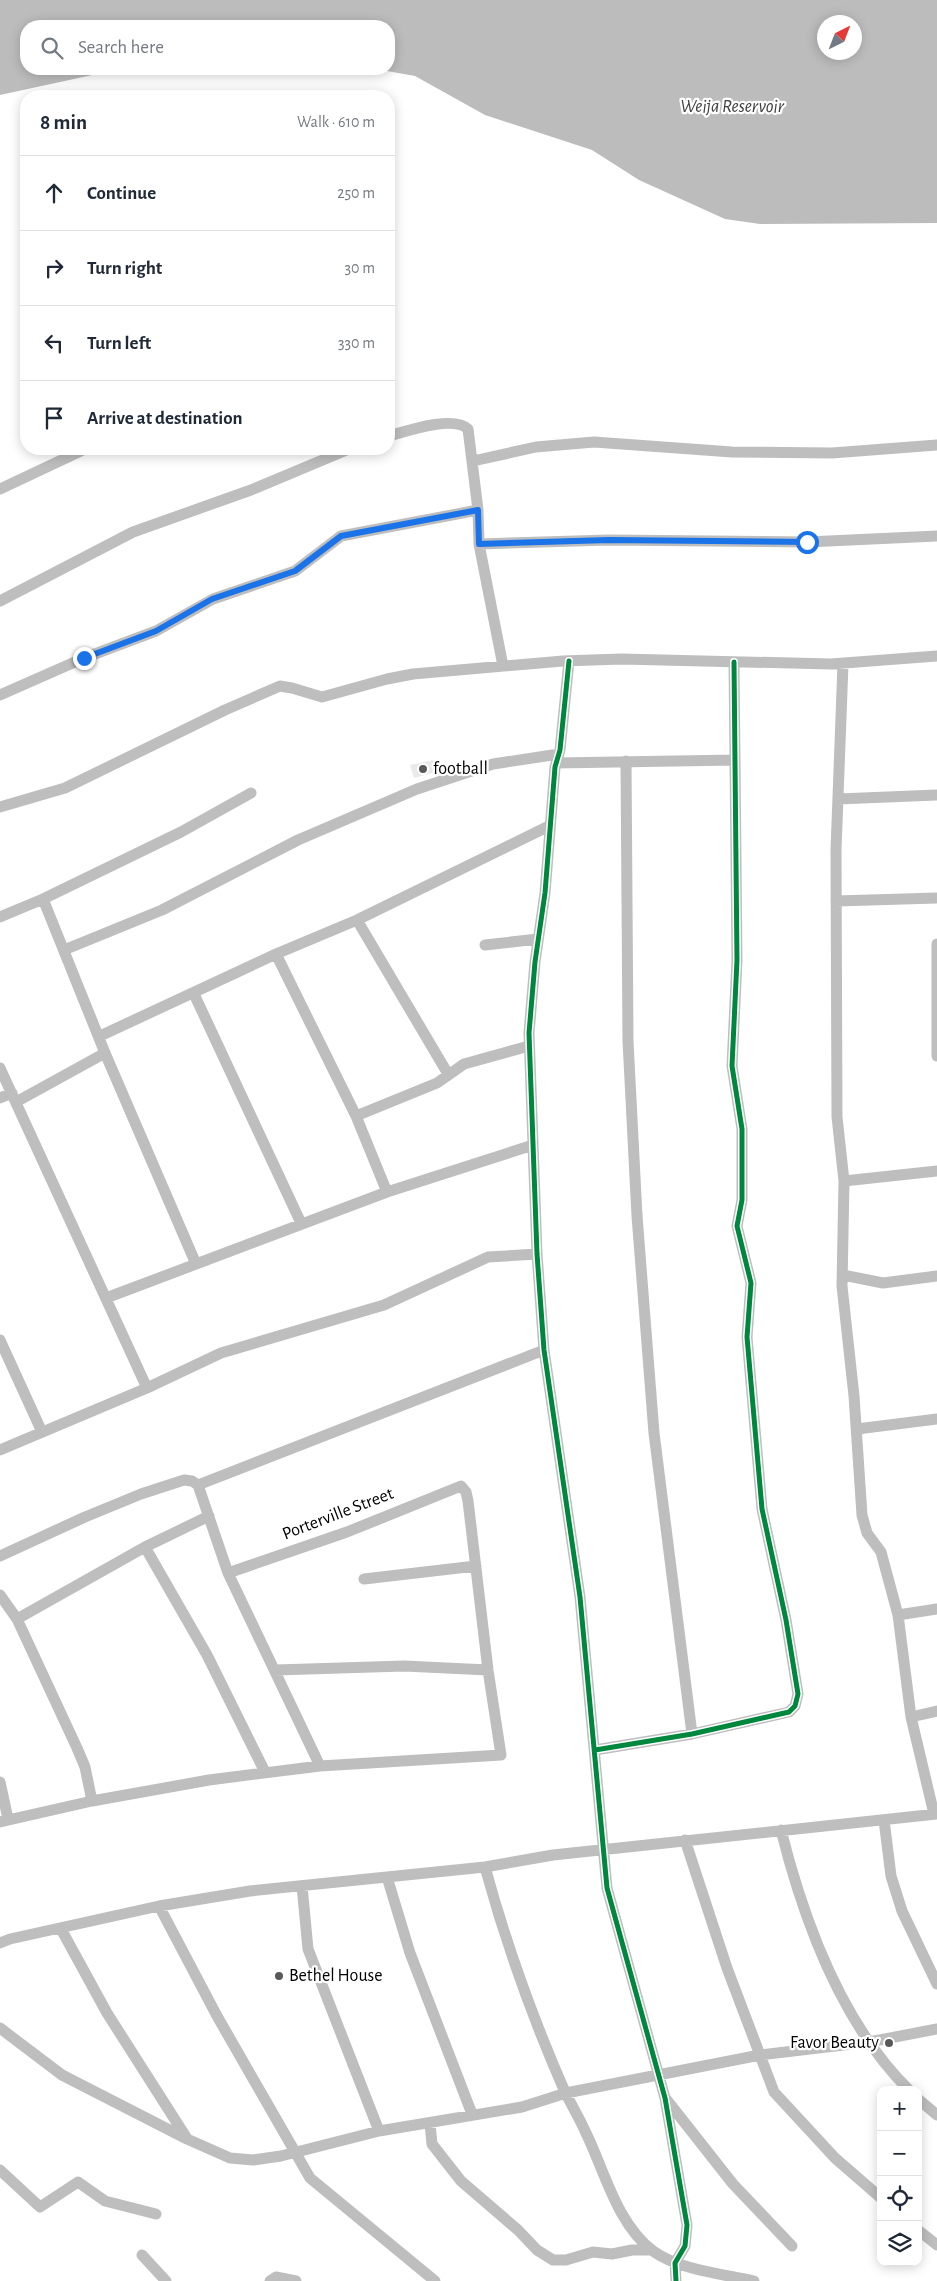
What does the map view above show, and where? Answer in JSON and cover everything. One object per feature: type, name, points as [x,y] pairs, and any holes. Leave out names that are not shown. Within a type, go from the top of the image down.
[{"type":"street","points":[[395,435],[430,426],[461,424],[470,434],[478,510],[479,544],[503,666]]},
{"type":"street","points":[[473,461],[536,447],[594,442],[732,452],[832,453],[937,445]]},
{"type":"street","points":[[0,489],[72,455]]},
{"type":"street","points":[[0,601],[133,532],[251,490],[335,455]]},
{"type":"street","points":[[0,694],[84,658],[156,631],[212,599],[295,571],[341,536],[478,510]]},
{"type":"street","points":[[479,544],[601,540],[807,542],[937,536]]},
{"type":"street","points":[[0,807],[64,788],[225,710],[280,686],[322,696],[413,674],[569,661],[620,659],[843,664],[937,656]]},
{"type":"street","points":[[569,661],[549,826],[547,877],[529,1018],[537,1254],[544,1350],[580,1597],[607,1888],[665,2098],[687,2225],[685,2246],[675,2263],[676,2281]]},
{"type":"street","points":[[595,1750],[692,1734],[788,1712],[795,1706],[798,1694],[786,1620],[762,1509],[747,1337],[751,1283],[737,1226],[742,1200],[742,1129],[732,1066],[736,960],[734,662]]},
{"type":"street","points":[[0,1943],[10,1939],[159,1906],[250,1890],[485,1867],[553,1855],[936,1814],[911,1717],[898,1615],[882,1552],[867,1533],[862,1515],[857,1430],[843,1275],[844,1181],[837,1117],[836,901],[843,664]]},
{"type":"street","points":[[64,950],[162,910],[298,840],[410,792],[492,764],[557,759],[626,761],[735,760]]},
{"type":"street","points":[[626,761],[628,1041],[637,1216],[654,1433],[692,1734]]},
{"type":"street","points":[[0,917],[43,899],[181,832],[251,793]]},
{"type":"street","points":[[838,799],[937,795]]},
{"type":"street","points":[[100,1036],[194,994],[276,954],[357,920],[549,826]]},
{"type":"street","points":[[836,901],[937,898]]},
{"type":"street","points":[[43,899],[100,1036],[105,1053],[196,1264]]},
{"type":"street","points":[[357,920],[448,1074]]},
{"type":"street","points":[[485,945],[538,939]]},
{"type":"street","points":[[937,944],[937,1056]]},
{"type":"street","points":[[276,954],[356,1116],[387,1192]]},
{"type":"street","points":[[194,994],[301,1223]]},
{"type":"street","points":[[356,1116],[437,1083],[448,1074],[472,1061],[529,1046]]},
{"type":"street","points":[[0,1098],[14,1098],[105,1053]]},
{"type":"street","points":[[0,1068],[148,1388]]},
{"type":"street","points":[[106,1298],[387,1192],[533,1145]]},
{"type":"street","points":[[844,1181],[937,1171]]},
{"type":"street","points":[[0,1450],[148,1388],[221,1353],[384,1305],[488,1257],[537,1254]]},
{"type":"street","points":[[843,1275],[883,1283],[937,1276]]},
{"type":"street","points":[[0,1340],[42,1432]]},
{"type":"street","points":[[198,1485],[544,1350]]},
{"type":"street","points":[[857,1430],[937,1419]]},
{"type":"street","points":[[0,1556],[141,1494],[184,1480],[192,1481],[198,1485],[228,1573],[276,1670],[320,1766]]},
{"type":"street","name":"Porterville Street","points":[[228,1573],[347,1532],[461,1486],[466,1492],[468,1501],[476,1566]]},
{"type":"street","points":[[17,1619],[145,1547],[208,1516]]},
{"type":"street","points":[[145,1547],[207,1654],[265,1772]]},
{"type":"street","points":[[0,1782],[4,1821],[92,1801],[265,1772],[320,1766],[501,1755],[488,1670],[476,1566],[364,1579]]},
{"type":"street","points":[[0,1595],[17,1619],[77,1748],[85,1768],[92,1801]]},
{"type":"street","points":[[898,1615],[937,1609]]},
{"type":"street","points":[[276,1670],[404,1666],[488,1670]]},
{"type":"street","points":[[911,1717],[937,1710]]},
{"type":"street","points":[[884,1820],[891,1876],[896,1894],[902,1911],[937,1984]]},
{"type":"street","points":[[781,1830],[794,1882],[823,1958],[869,2042],[905,2086]]},
{"type":"street","points":[[685,1840],[727,1968],[769,2083],[783,2103],[834,2158],[877,2195]]},
{"type":"street","points":[[485,1867],[501,1927],[523,1989],[566,2094],[586,2133],[609,2187],[631,2228],[652,2250],[675,2263],[754,2281]]},
{"type":"street","points":[[387,1877],[410,1953],[472,2114]]},
{"type":"street","points":[[302,1886],[308,1949],[379,2132]]},
{"type":"street","points":[[159,1906],[217,2016],[310,2178],[435,2281]]},
{"type":"street","points":[[61,1929],[107,2013],[187,2139]]},
{"type":"street","points":[[0,2028],[62,2075],[187,2139],[230,2158],[268,2159],[379,2132],[522,2106],[566,2094],[760,2055],[869,2042],[937,2029]]},
{"type":"street","points":[[665,2098],[733,2184],[792,2246]]},
{"type":"street","points":[[922,2102],[937,2115]]},
{"type":"street","points":[[430,2124],[432,2144],[461,2181],[518,2230],[537,2250],[553,2260],[566,2260],[593,2252],[612,2254],[632,2250],[652,2250]]},
{"type":"street","points":[[0,2170],[40,2207],[78,2182],[105,2201],[156,2214]]},
{"type":"street","points":[[922,2233],[937,2245]]},
{"type":"street","points":[[142,2255],[166,2281]]},
{"type":"street","points":[[270,2281],[276,2276],[296,2281]]},
{"type":"shaded area","name":"football","points":[[433,760],[436,772],[414,778],[410,765]]},
{"type":"water","name":"Weija Reservoir","points":[[0,0],[937,0],[937,223],[760,224],[725,219],[639,180],[592,150],[485,115],[415,76],[395,72],[395,20],[20,20],[20,75],[92,75],[0,95]]},
{"type":"cycle path","points":[[569,661],[560,750],[555,767],[545,893],[535,962],[529,1033],[537,1254],[544,1350],[580,1597],[607,1888],[665,2098],[687,2225],[685,2246],[675,2263],[676,2281]]},
{"type":"cycle path","points":[[595,1750],[692,1734],[789,1712],[795,1706],[798,1694],[786,1620],[762,1509],[747,1337],[751,1283],[737,1226],[742,1200],[742,1129],[732,1066],[737,960],[734,662]]},
{"type":"place","name":"football","points":[[423,769]]},
{"type":"place","name":"Bethel House","points":[[279,1976]]},
{"type":"place","name":"Favor Beauty","points":[[889,2043]]},
{"type":"route","points":[[84,658],[156,631],[212,599],[295,571],[341,536],[394,524],[478,510],[479,544],[609,540],[807,542]]}]
